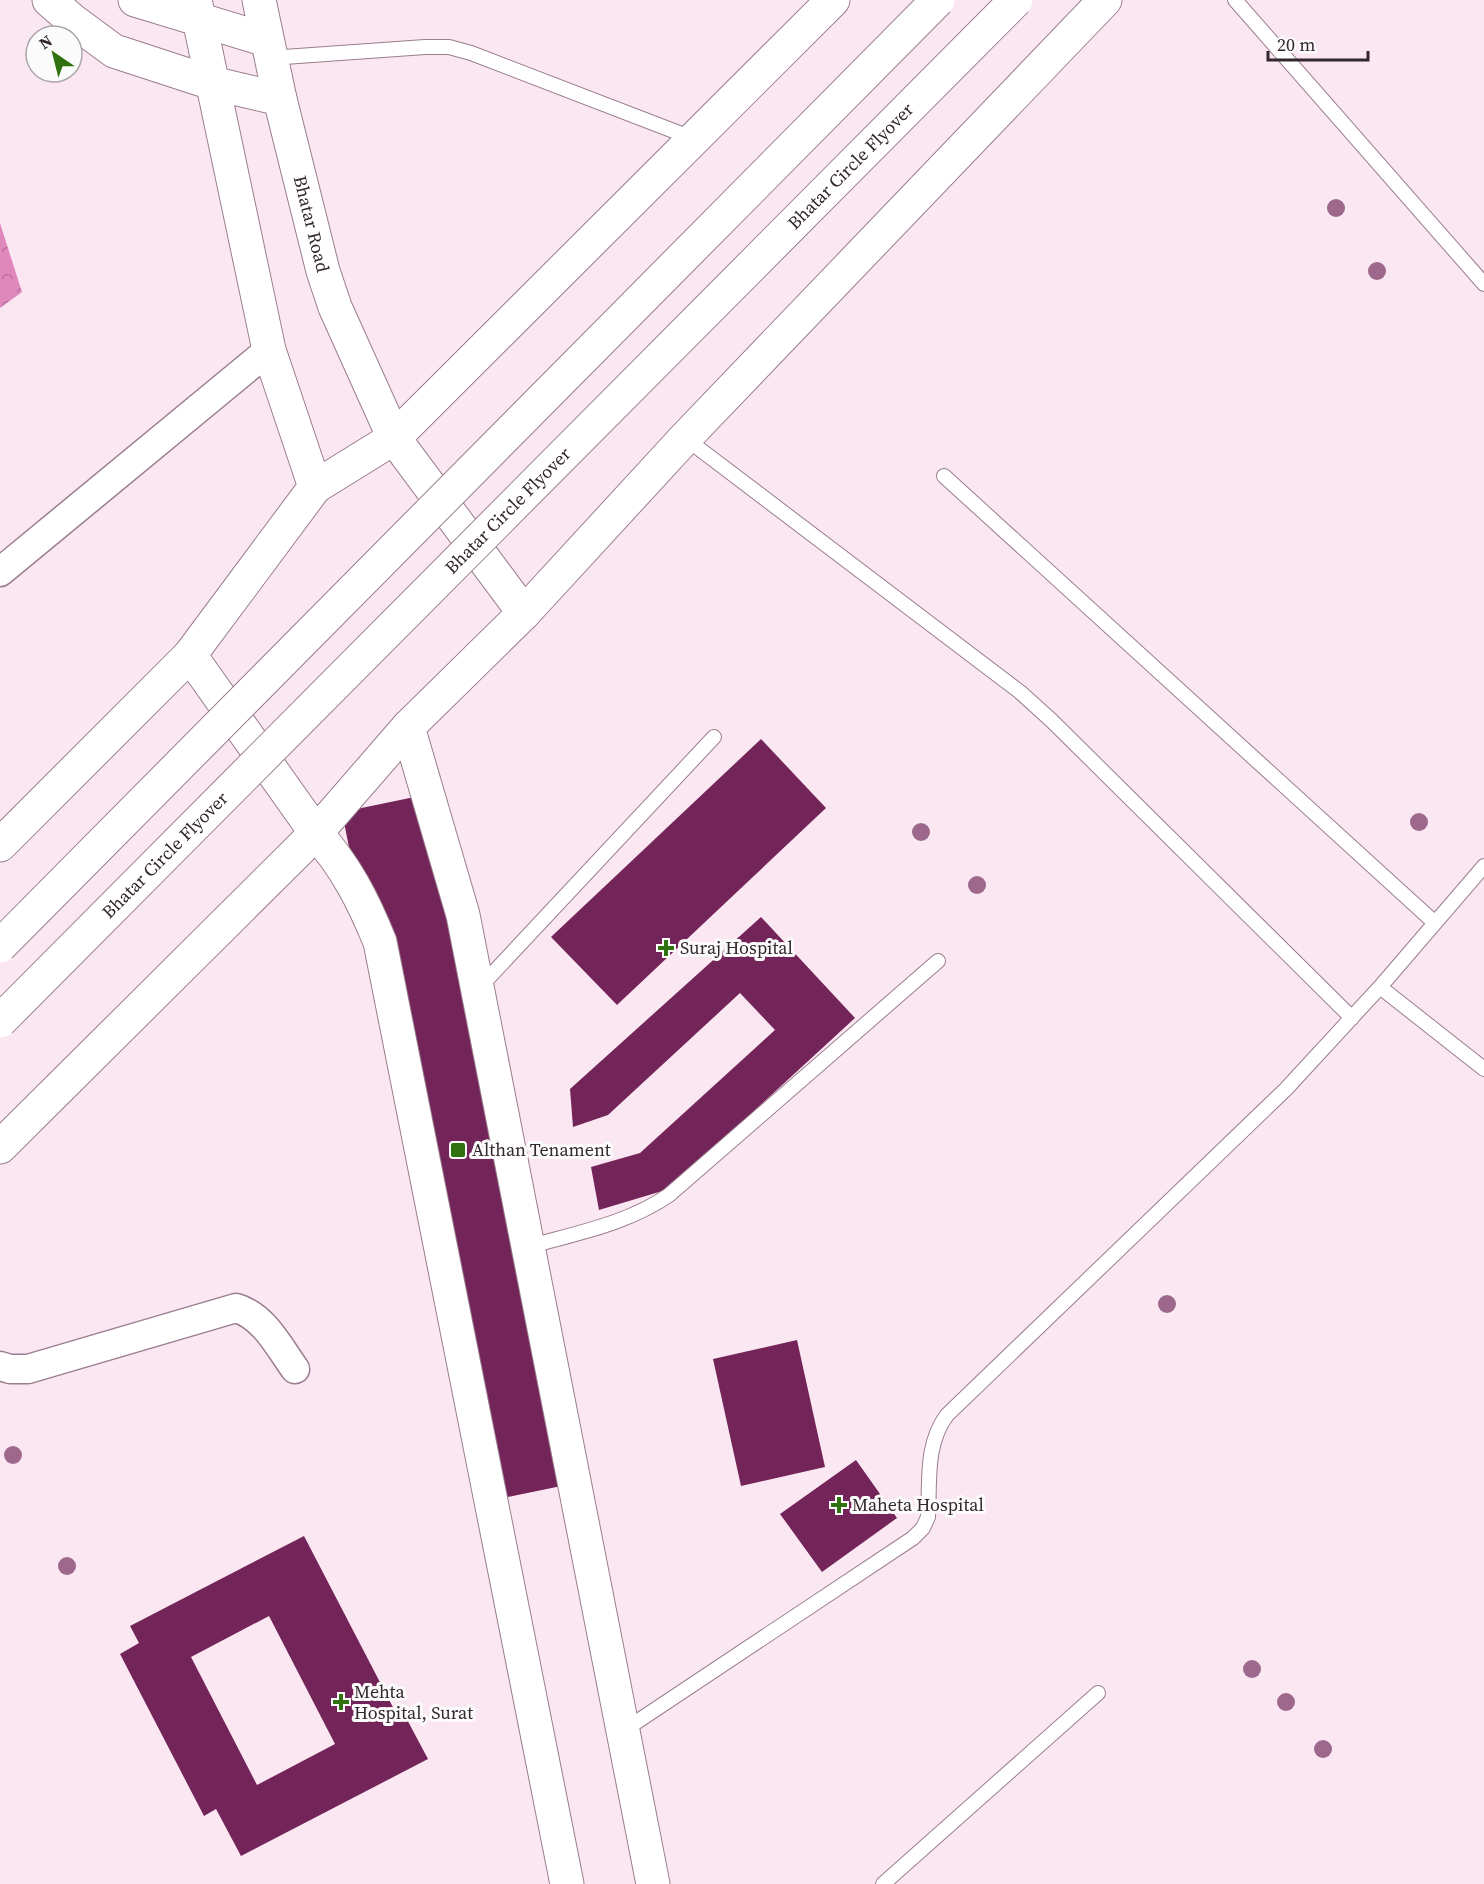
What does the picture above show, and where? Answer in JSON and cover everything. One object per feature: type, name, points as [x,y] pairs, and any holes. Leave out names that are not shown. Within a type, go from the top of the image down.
[{"type":"main road","points":[[49,0],[114,51],[212,83],[280,99]]},
{"type":"main road","points":[[135,0],[196,10],[269,49]]},
{"type":"main road","name":"Bhatar Road","points":[[259,0],[280,99],[323,271],[335,307],[394,438],[524,613]]},
{"type":"main road","points":[[0,845],[190,655],[315,487],[394,438],[833,0]]},
{"type":"main road","points":[[0,946],[938,0]]},
{"type":"main road","name":"Bhatar Circle Flyover","points":[[0,1021],[1016,0]]},
{"type":"main road","points":[[0,1147],[316,833],[408,727],[524,613],[685,438],[1105,0]]},
{"type":"main road","points":[[196,10],[269,350],[315,487]]},
{"type":"main road","points":[[190,655],[316,833],[338,858],[367,909],[380,942],[567,1884]]},
{"type":"main road","points":[[408,727],[463,915],[653,1884]]},
{"type":"street","points":[[0,572],[269,350]]},
{"type":"street","points":[[0,1366],[10,1369],[28,1369],[236,1308],[257,1317],[295,1370]]},
{"type":"lane","points":[[1235,0],[1484,284]]},
{"type":"lane","points":[[269,49],[449,47],[471,53],[696,139]]},
{"type":"lane","points":[[685,438],[989,666],[1020,692],[1352,1018]]},
{"type":"lane","points":[[944,476],[1435,923]]},
{"type":"lane","points":[[477,989],[714,737]]},
{"type":"lane","points":[[623,1731],[913,1538],[923,1528],[928,1517],[933,1440],[938,1427],[947,1415],[1286,1089],[1380,987],[1484,866]]},
{"type":"lane","points":[[528,1246],[632,1217],[660,1202],[938,961]]},
{"type":"lane","points":[[1380,987],[1484,1069]]},
{"type":"lane","points":[[884,1884],[1098,1693]]},
{"type":"green space","points":[[0,223],[22,292],[0,308]]},
{"type":"building","points":[[761,739],[826,808],[617,1005],[551,937]]},
{"type":"building","points":[[434,793],[571,1484],[479,1503],[342,812]]},
{"type":"building","points":[[761,917],[855,1018],[669,1189],[599,1210],[591,1167],[640,1153],[775,1030],[740,993],[608,1115],[573,1127],[570,1089]]},
{"type":"building","points":[[797,1340],[825,1467],[741,1486],[713,1359]]},
{"type":"building","points":[[856,1460],[897,1518],[822,1572],[780,1514]]},
{"type":"building","points":[[304,1536],[397,1715],[403,1712],[428,1759],[241,1856],[216,1809],[204,1816],[120,1654],[139,1643],[130,1626]],"holes":[[[269,1616],[335,1744],[257,1785],[191,1657]]]},
{"type":"place","name":"Suraj Hospital","points":[[666,948]]},
{"type":"place","name":"Althan Tenament","points":[[458,1150]]},
{"type":"place","name":"Maheta Hospital","points":[[839,1505]]},
{"type":"place","name":"Mehta Hospital, Surat","points":[[341,1702]]}]
